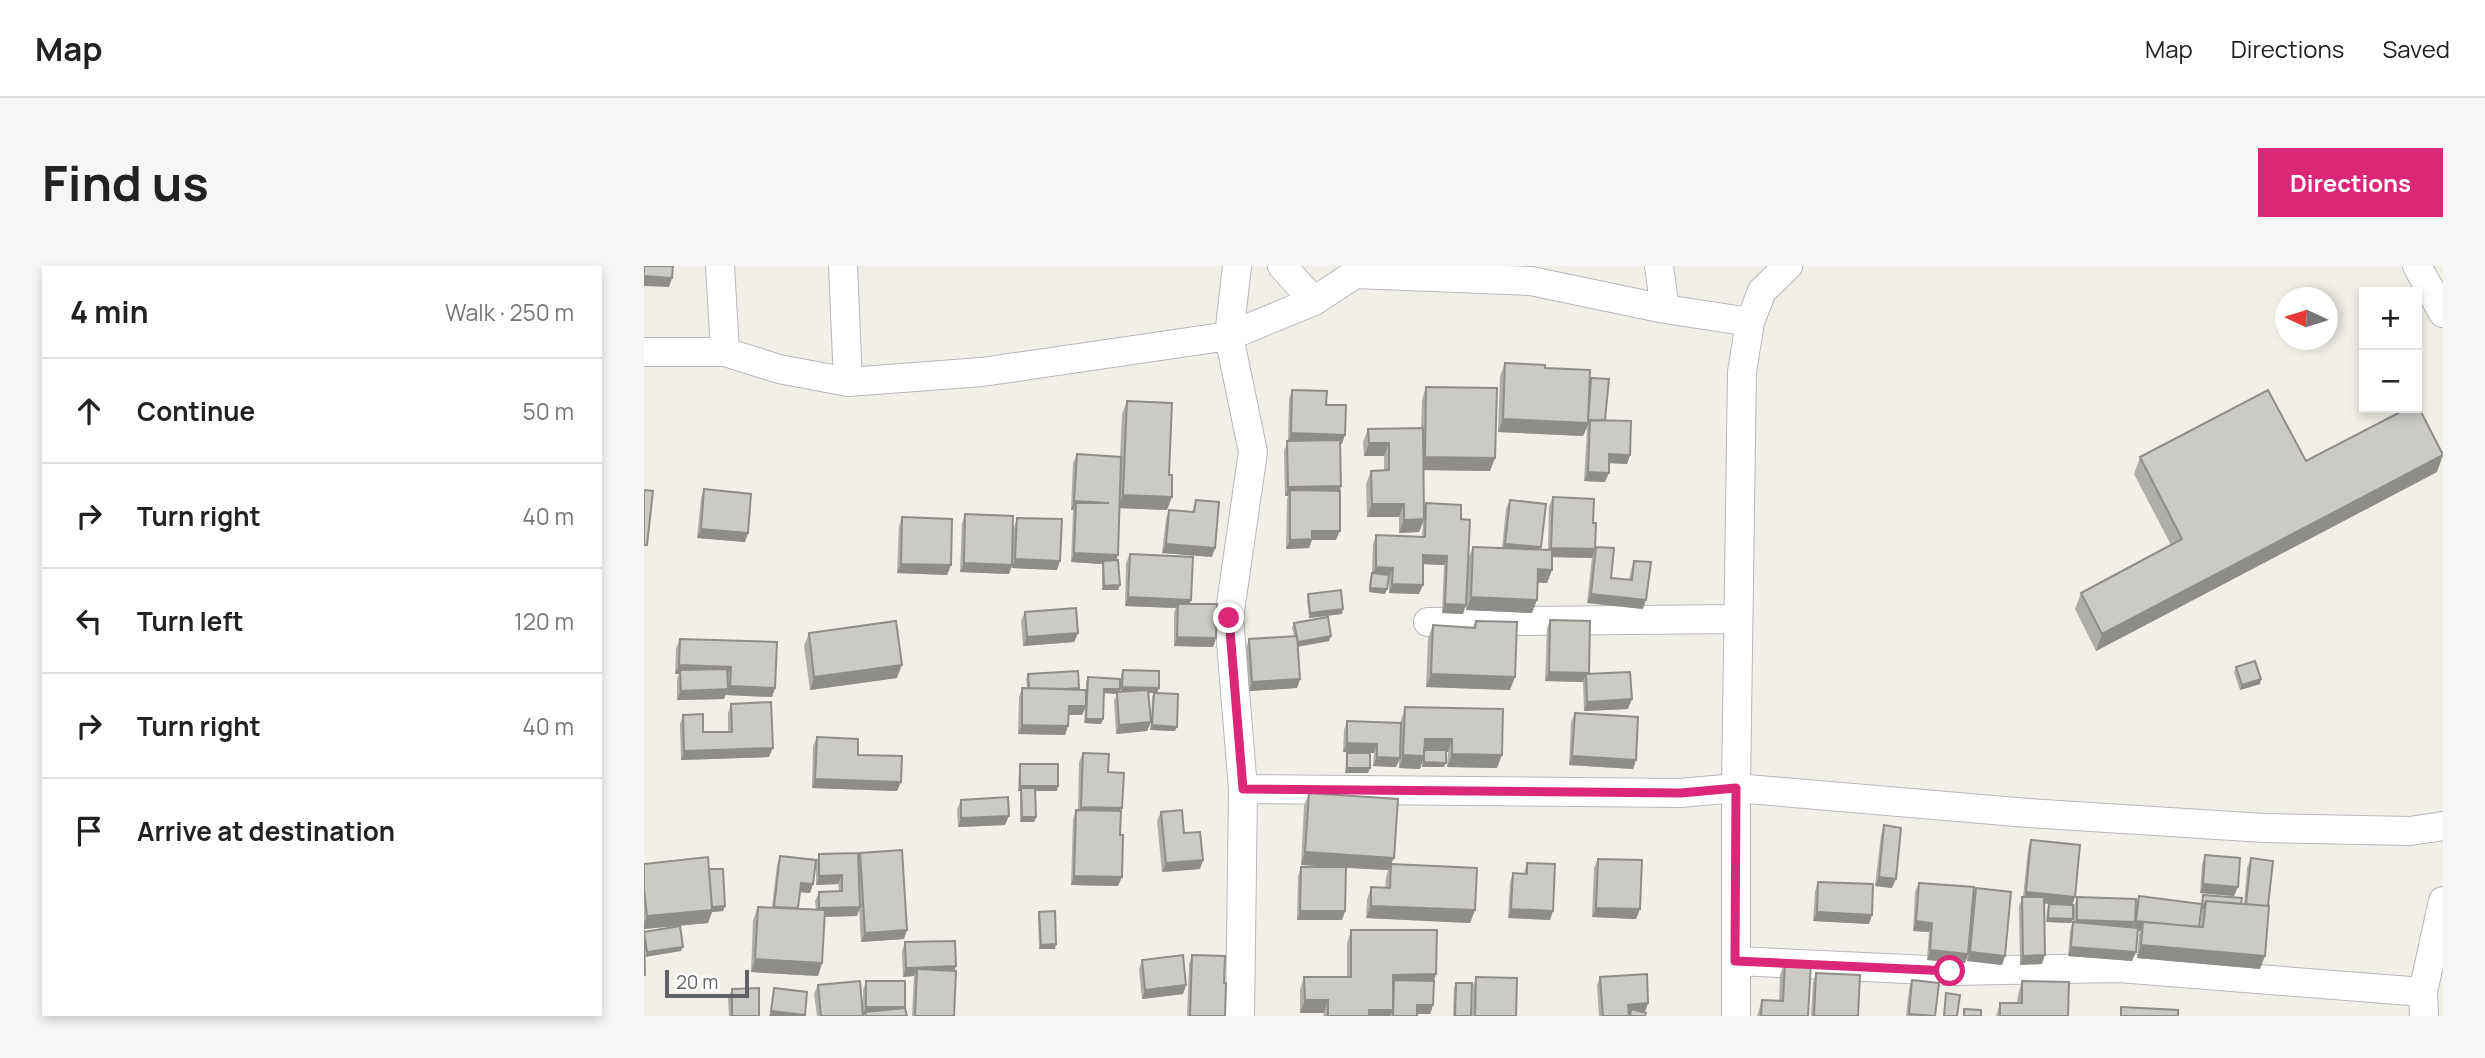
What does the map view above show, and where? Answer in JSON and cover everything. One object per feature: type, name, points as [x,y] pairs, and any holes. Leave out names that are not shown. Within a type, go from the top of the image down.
[{"type":"street","points":[[720,266],[725,352]]},
{"type":"street","points":[[844,266],[848,382]]},
{"type":"street","points":[[1237,266],[1229,336],[1253,452],[1229,618],[1243,789],[1240,1016]]},
{"type":"street","points":[[1282,266],[1314,301]]},
{"type":"street","points":[[1659,266],[1665,309]]},
{"type":"street","points":[[1736,1016],[1736,788],[1742,372],[1750,322],[1762,291],[1788,266]]},
{"type":"street","points":[[2417,266],[2443,313]]},
{"type":"street","points":[[644,352],[725,352],[779,369],[848,382],[982,372],[1229,336],[1314,301],[1355,274],[1531,281],[1581,278],[1665,309],[1750,322]]},
{"type":"street","points":[[1428,622],[1738,619]]},
{"type":"street","points":[[1243,789],[1681,793],[1736,788],[2028,813],[2264,828],[2410,831],[2443,826]]},
{"type":"street","points":[[1735,961],[1950,971],[2119,968],[2424,1004],[2443,901]]},
{"type":"building","points":[[644,266],[673,266],[672,278],[644,276]]},
{"type":"building","points":[[1505,363],[1590,370],[1588,423],[1503,419]]},
{"type":"building","points":[[1591,378],[1609,379],[1605,420],[1588,421]]},
{"type":"building","points":[[1426,387],[1497,388],[1495,458],[1425,457]]},
{"type":"building","points":[[1292,390],[1327,391],[1326,405],[1346,405],[1345,435],[1291,433]]},
{"type":"building","points":[[2268,390],[2306,461],[2398,413],[2422,413],[2443,455],[2102,634],[2081,593],[2182,539],[2140,457]]},
{"type":"building","points":[[1127,401],[1172,403],[1169,475],[1172,475],[1172,497],[1123,495]]},
{"type":"building","points":[[1590,420],[1631,421],[1630,455],[1609,454],[1609,473],[1588,472]]},
{"type":"building","points":[[1423,428],[1424,519],[1404,520],[1404,504],[1372,504],[1371,471],[1389,470],[1389,443],[1369,443],[1368,429]]},
{"type":"building","points":[[1340,440],[1341,486],[1288,487],[1287,441]]},
{"type":"building","points":[[1077,454],[1121,457],[1118,555],[1074,553],[1076,503],[1109,503],[1074,501]]},
{"type":"building","points":[[704,489],[751,494],[748,533],[701,529]]},
{"type":"building","points":[[644,490],[653,491],[647,545],[644,545]]},
{"type":"building","points":[[1290,490],[1340,491],[1340,531],[1312,531],[1312,539],[1290,540]]},
{"type":"building","points":[[1553,497],[1594,499],[1595,549],[1551,548]]},
{"type":"building","points":[[1196,500],[1219,502],[1215,548],[1166,544],[1169,510],[1194,512]]},
{"type":"building","points":[[1510,500],[1546,504],[1541,547],[1505,544]]},
{"type":"building","points":[[1426,503],[1461,505],[1461,519],[1470,520],[1466,605],[1445,604],[1447,556],[1423,555],[1423,585],[1392,584],[1393,568],[1376,567],[1376,535],[1425,537]]},
{"type":"building","points":[[965,514],[1013,516],[1012,565],[964,563]]},
{"type":"building","points":[[902,517],[952,519],[951,565],[901,564]]},
{"type":"building","points":[[1017,518],[1062,519],[1060,561],[1015,559]]},
{"type":"building","points":[[1473,547],[1552,550],[1552,570],[1538,569],[1537,600],[1471,597]]},
{"type":"building","points":[[1596,547],[1614,548],[1611,578],[1632,580],[1634,561],[1651,562],[1646,600],[1591,594]]},
{"type":"building","points":[[1130,554],[1193,557],[1191,600],[1128,597]]},
{"type":"building","points":[[1118,560],[1120,585],[1104,586],[1103,561]]},
{"type":"building","points":[[1372,573],[1389,575],[1387,589],[1370,588]]},
{"type":"building","points":[[1341,590],[1343,609],[1310,613],[1308,594]]},
{"type":"building","points":[[1178,604],[1217,604],[1216,638],[1177,637]]},
{"type":"building","points":[[1076,608],[1078,633],[1027,637],[1025,612]]},
{"type":"building","points":[[1328,617],[1331,636],[1298,642],[1294,623]]},
{"type":"building","points":[[1550,620],[1590,621],[1589,673],[1549,672]]},
{"type":"building","points":[[896,621],[902,665],[814,677],[809,633]]},
{"type":"building","points":[[1476,621],[1517,622],[1515,677],[1431,674],[1433,625],[1475,628]]},
{"type":"building","points":[[1297,636],[1300,679],[1252,682],[1249,639]]},
{"type":"building","points":[[680,639],[777,642],[775,688],[730,686],[731,667],[679,665]]},
{"type":"building","points":[[2255,661],[2261,679],[2242,685],[2236,667]]},
{"type":"building","points":[[727,669],[728,689],[681,691],[680,670]]},
{"type":"building","points":[[1123,670],[1159,671],[1159,688],[1122,687]]},
{"type":"building","points":[[1078,671],[1079,688],[1029,688],[1028,674]]},
{"type":"building","points":[[1630,672],[1632,699],[1587,702],[1586,674]]},
{"type":"building","points":[[1088,677],[1120,679],[1120,689],[1104,689],[1103,719],[1086,719]]},
{"type":"building","points":[[1022,688],[1086,690],[1086,706],[1069,706],[1068,726],[1022,725]]},
{"type":"building","points":[[1148,690],[1151,722],[1119,725],[1117,692]]},
{"type":"building","points":[[1154,693],[1178,694],[1177,727],[1152,725]]},
{"type":"building","points":[[771,702],[773,748],[684,751],[683,715],[703,714],[703,732],[732,732],[731,704]]},
{"type":"building","points":[[1405,707],[1503,709],[1502,755],[1452,754],[1452,739],[1425,739],[1424,756],[1403,755]]},
{"type":"building","points":[[1575,713],[1638,717],[1636,760],[1572,756]]},
{"type":"building","points":[[1347,721],[1401,723],[1400,758],[1377,757],[1377,744],[1347,743]]},
{"type":"building","points":[[817,737],[858,739],[858,755],[902,756],[901,782],[815,779]]},
{"type":"building","points":[[1424,750],[1446,750],[1446,763],[1424,762]]},
{"type":"building","points":[[1083,753],[1109,754],[1108,772],[1124,773],[1122,808],[1081,807]]},
{"type":"building","points":[[1347,753],[1370,753],[1370,768],[1347,768]]},
{"type":"building","points":[[1020,764],[1058,764],[1058,786],[1020,786]]},
{"type":"building","points":[[1021,788],[1035,788],[1036,817],[1022,817]]},
{"type":"building","points":[[1309,793],[1398,799],[1394,858],[1305,852]]},
{"type":"building","points":[[1008,797],[1009,816],[961,818],[961,800]]},
{"type":"building","points":[[1076,810],[1121,811],[1122,877],[1074,876]]},
{"type":"building","points":[[1182,810],[1184,833],[1200,832],[1203,860],[1166,863],[1161,812]]},
{"type":"building","points":[[1884,825],[1901,828],[1896,879],[1879,877]]},
{"type":"building","points":[[2031,840],[2080,845],[2075,897],[2026,892]]},
{"type":"building","points":[[902,850],[907,930],[865,933],[860,853]]},
{"type":"building","points":[[858,853],[860,907],[819,908],[819,892],[842,891],[842,875],[819,876],[819,854]]},
{"type":"building","points":[[2205,855],[2240,858],[2238,887],[2203,884]]},
{"type":"building","points":[[780,856],[816,860],[813,884],[801,883],[798,908],[774,907]]},
{"type":"building","points":[[708,857],[712,910],[647,916],[644,864]]},
{"type":"building","points":[[2251,858],[2273,861],[2268,906],[2246,904]]},
{"type":"building","points":[[1598,859],[1642,860],[1640,909],[1596,908]]},
{"type":"building","points":[[1527,863],[1555,864],[1553,911],[1511,909],[1513,873],[1527,874]]},
{"type":"building","points":[[1391,864],[1477,868],[1475,910],[1371,906],[1371,887],[1390,888]]},
{"type":"building","points":[[1301,867],[1346,867],[1345,911],[1300,911]]},
{"type":"building","points":[[709,869],[723,869],[725,906],[712,907]]},
{"type":"building","points":[[1818,882],[1873,884],[1872,915],[1817,912]]},
{"type":"building","points":[[1919,883],[1974,887],[1968,954],[1930,950],[1932,923],[1916,921]]},
{"type":"building","points":[[1976,888],[2011,892],[2005,956],[1970,952]]},
{"type":"building","points":[[2203,895],[2242,898],[2241,904],[2206,901],[2202,908]]},
{"type":"building","points":[[2139,896],[2202,904],[2199,927],[2136,921]]},
{"type":"building","points":[[2022,897],[2044,897],[2045,955],[2023,956]]},
{"type":"building","points":[[2077,897],[2136,899],[2135,922],[2077,920]]},
{"type":"building","points":[[2206,901],[2269,906],[2265,956],[2141,945],[2143,922],[2203,927]]},
{"type":"building","points":[[2049,904],[2073,905],[2073,919],[2048,918]]},
{"type":"building","points":[[758,907],[825,910],[822,963],[755,959]]},
{"type":"building","points":[[1055,911],[1056,944],[1041,945],[1039,912]]},
{"type":"building","points":[[2073,922],[2138,928],[2136,952],[2071,947]]},
{"type":"building","points":[[680,926],[683,947],[647,952],[644,932]]},
{"type":"building","points":[[1351,930],[1437,930],[1436,974],[1393,975],[1393,1010],[1369,1010],[1369,1016],[1328,1016],[1328,1000],[1305,1000],[1304,977],[1351,977]]},
{"type":"building","points":[[955,941],[956,966],[906,968],[905,942]]},
{"type":"building","points":[[1183,955],[1186,985],[1145,990],[1142,960]]},
{"type":"building","points":[[1192,955],[1225,956],[1225,1016],[1190,1016]]},
{"type":"building","points":[[1785,962],[1811,963],[1808,1016],[1761,1016],[1762,1000],[1783,1001]]},
{"type":"building","points":[[917,969],[956,971],[954,1016],[915,1016]]},
{"type":"building","points":[[1816,973],[1860,975],[1858,1016],[1814,1016]]},
{"type":"building","points":[[1647,974],[1648,1003],[1628,1005],[1629,1016],[1603,1016],[1600,977]]},
{"type":"building","points":[[1476,977],[1517,978],[1516,1016],[1475,1016]]},
{"type":"building","points":[[1394,980],[1434,981],[1433,1005],[1417,1005],[1417,1016],[1393,1016]]},
{"type":"building","points":[[1912,980],[1939,983],[1935,1016],[1909,1014]]},
{"type":"building","points":[[860,981],[863,1016],[821,1016],[818,985]]},
{"type":"building","points":[[866,981],[905,981],[905,1007],[866,1007]]},
{"type":"building","points":[[2022,981],[2069,982],[2068,1016],[2000,1016],[2000,1003],[2022,1003]]},
{"type":"building","points":[[1456,983],[1472,983],[1471,1016],[1455,1016]]},
{"type":"building","points":[[759,988],[759,1016],[732,1016],[732,989]]},
{"type":"building","points":[[774,988],[807,992],[805,1015],[771,1011]]},
{"type":"building","points":[[1946,993],[1960,995],[1957,1016],[1944,1016]]},
{"type":"building","points":[[2121,1007],[2178,1010],[2178,1016],[2121,1016]]},
{"type":"building","points":[[905,1008],[907,1016],[866,1016],[865,1012]]},
{"type":"building","points":[[1631,1009],[1646,1013],[1645,1016],[1630,1016]]},
{"type":"building","points":[[1964,1009],[1981,1010],[1981,1016],[1964,1016]]},
{"type":"route","points":[[1229,618],[1243,789],[1681,793],[1736,788],[1735,961],[1950,971]]}]
